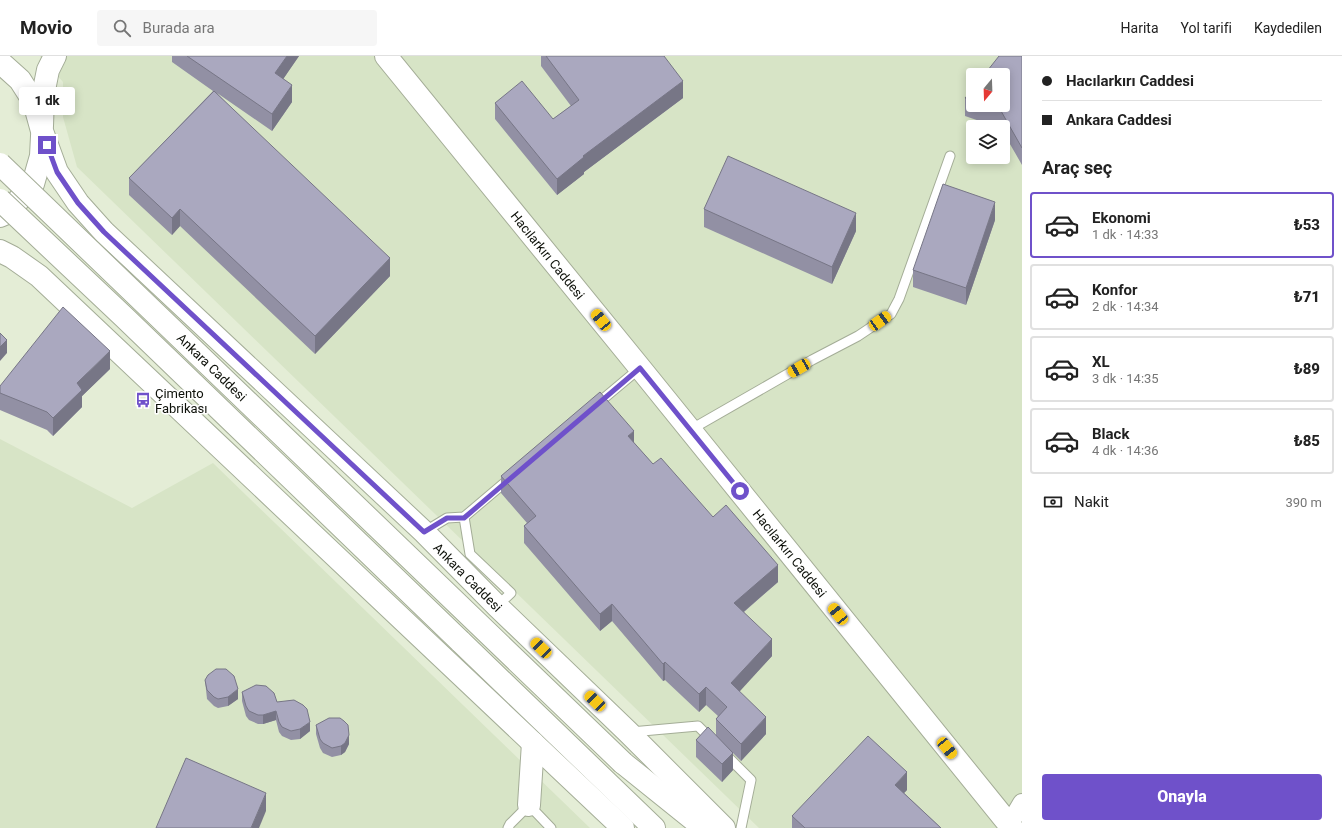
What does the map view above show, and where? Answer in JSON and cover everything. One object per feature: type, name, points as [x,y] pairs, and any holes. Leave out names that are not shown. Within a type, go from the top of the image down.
[{"type":"main road","points":[[42,131],[43,95],[48,70],[55,56]]},
{"type":"main road","name":"Hacılarkırı Caddesi","points":[[386,56],[1010,826]]},
{"type":"main road","name":"Ankara Caddesi","points":[[0,62],[20,80],[34,102],[42,131],[57,172],[78,203],[104,232],[424,532],[497,606],[628,732],[724,828]]},
{"type":"main road","name":"Ankara Caddesi","points":[[0,216],[7,212],[33,184],[41,156],[42,131]]},
{"type":"main road","name":"Ankara Caddesi","points":[[0,164],[690,828]]},
{"type":"main road","name":"Ankara Caddesi","points":[[0,200],[654,828]]},
{"type":"main road","points":[[0,251],[12,257],[39,276],[623,828]]},
{"type":"main road","points":[[529,805],[533,743]]},
{"type":"main road","points":[[623,764],[704,828]]},
{"type":"street","points":[[1010,826],[1022,803]]},
{"type":"lane","points":[[690,430],[812,360],[858,336],[891,314],[899,299],[950,156]]},
{"type":"lane","points":[[591,409],[640,368]]},
{"type":"lane","points":[[424,532],[447,518],[464,518],[518,471]]},
{"type":"lane","points":[[464,518],[470,554],[511,593],[497,606]]},
{"type":"lane","points":[[628,732],[698,726],[751,780],[741,828]]},
{"type":"lane","points":[[508,828],[510,824],[529,805],[552,828]]},
{"type":"shaded area","points":[[40,56],[1022,56],[1022,828],[759,828],[77,167],[63,117],[63,82]]},
{"type":"shaded area","points":[[0,439],[132,508],[213,463],[590,828],[0,828]]},
{"type":"building","points":[[187,56],[287,56],[275,73],[292,85],[272,114]]},
{"type":"building","points":[[546,56],[664,56],[683,81],[583,156],[584,157],[557,179],[495,103],[522,81],[553,119],[579,100]]},
{"type":"building","points":[[999,56],[1022,56],[1022,148],[1010,127],[1010,120],[1006,120],[1002,112],[1010,112],[1010,68],[990,68]]},
{"type":"building","points":[[214,91],[390,258],[315,336],[180,209],[172,218],[129,178]]},
{"type":"building","points":[[728,156],[856,213],[832,267],[704,209]]},
{"type":"building","points":[[943,184],[995,202],[966,288],[913,270]]},
{"type":"building","points":[[63,307],[110,351],[77,383],[82,390],[53,418],[47,412],[0,393],[0,386]]},
{"type":"building","points":[[0,333],[7,340],[0,347]]},
{"type":"building","points":[[600,392],[634,431],[628,436],[653,464],[661,458],[713,517],[726,505],[778,565],[734,603],[772,639],[731,683],[766,717],[741,744],[716,719],[727,707],[706,687],[699,694],[665,662],[663,664],[612,604],[600,614],[524,526],[536,516],[501,476]]},
{"type":"building","points":[[216,669],[226,669],[234,676],[238,689],[228,697],[218,699],[207,690],[205,680],[208,675]]},
{"type":"building","points":[[256,685],[266,686],[274,693],[277,702],[294,700],[303,705],[307,709],[310,722],[300,729],[291,731],[282,727],[276,711],[258,715],[249,711],[242,692]]},
{"type":"building","points":[[329,718],[340,718],[348,725],[349,735],[345,743],[341,746],[332,748],[323,743],[320,739],[316,725]]},
{"type":"building","points":[[708,727],[733,753],[722,764],[696,740]]},
{"type":"building","points":[[868,736],[907,772],[895,785],[941,828],[805,828],[792,816]]},
{"type":"building","points":[[186,758],[266,793],[251,828],[156,828]]},
{"type":"place","name":"Çimento Fabrikası","points":[[143,400]]},
{"type":"route","points":[[47,145],[57,172],[78,203],[104,232],[424,532],[447,518],[464,518],[640,368],[740,491]]}]
